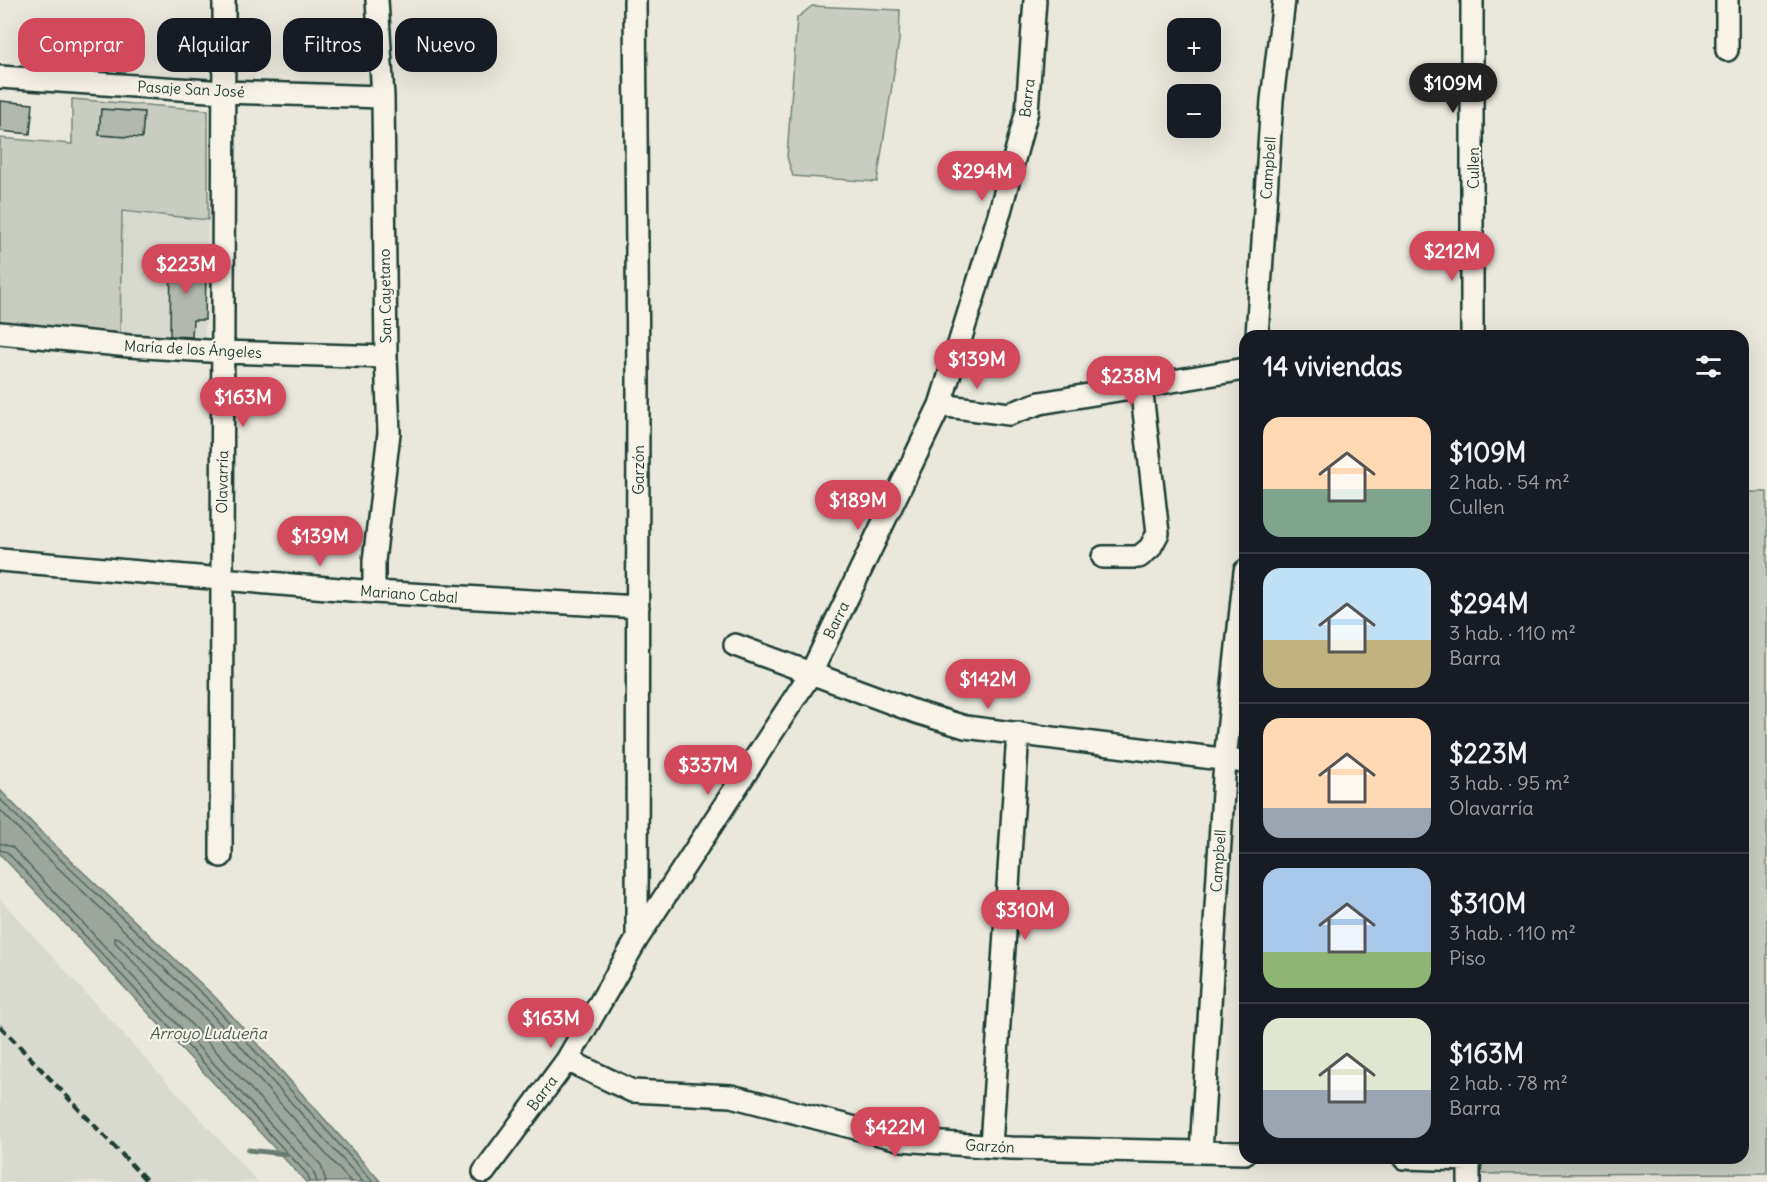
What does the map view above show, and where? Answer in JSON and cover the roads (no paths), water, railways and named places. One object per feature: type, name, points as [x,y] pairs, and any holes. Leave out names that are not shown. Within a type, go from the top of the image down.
[{"type":"street","name":"Olavarría","points":[[221,856],[220,578],[225,352],[224,0]]},
{"type":"street","name":"San Cayetano","points":[[374,592],[374,561],[389,433],[383,97],[377,0]]},
{"type":"street","name":"Garzón","points":[[635,0],[637,939]]},
{"type":"street","name":"Barra","points":[[484,1172],[567,1060],[637,939],[811,673],[939,405],[999,215],[1028,111],[1035,0]]},
{"type":"street","name":"Campbell","points":[[1257,330],[1273,90],[1284,0]]},
{"type":"street","name":"Cullen","points":[[1472,0],[1472,330]]},
{"type":"street","points":[[1726,50],[1727,0]]},
{"type":"street","name":"Pasaje San José","points":[[0,76],[225,92],[383,97]]},
{"type":"street","name":"María de los Ángeles","points":[[0,333],[129,346],[225,352],[386,357]]},
{"type":"street","points":[[939,405],[1009,414],[1040,403],[1239,370]]},
{"type":"street","points":[[1103,557],[1139,557],[1150,548],[1158,532],[1142,385]]},
{"type":"street","name":"Mariano Cabal","points":[[0,560],[374,592],[638,607]]},
{"type":"street","points":[[735,645],[965,728],[1235,761]]},
{"type":"street","name":"Campbell","points":[[1201,1152],[1235,761],[1239,685]]},
{"type":"street","points":[[991,1146],[1018,733]]},
{"type":"street","name":"Garzón","points":[[567,1060],[632,1091],[731,1096],[902,1140],[991,1146],[1239,1153]]},
{"type":"street","points":[[1469,1164],[1469,1182]]},
{"type":"water","name":"Arroyo Ludueña","points":[[0,790],[46,837],[216,998],[381,1182],[306,1182],[0,854]]},
{"type":"waterway","points":[[248,1150],[286,1154]]},
{"type":"railway","points":[[0,1026],[148,1182]]}]
